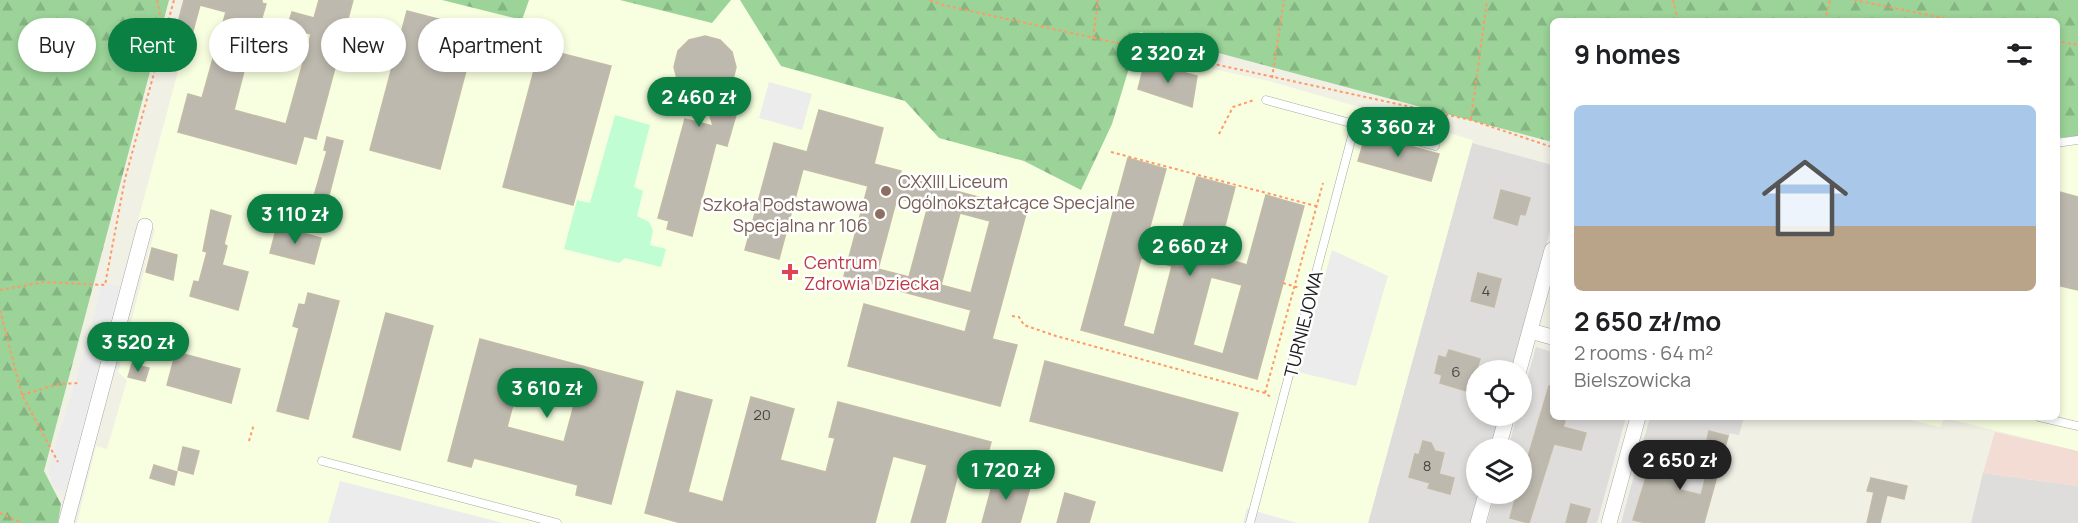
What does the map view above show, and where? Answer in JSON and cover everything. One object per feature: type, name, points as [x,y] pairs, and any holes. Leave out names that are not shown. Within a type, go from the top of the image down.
[{"type":"street","points":[[66,523],[145,226]]},
{"type":"street","points":[[1522,360],[1550,257]]},
{"type":"street","points":[[1530,331],[1550,336]]},
{"type":"street","points":[[1610,523],[1637,420]]},
{"type":"street","points":[[1478,523],[1483,504]]},
{"type":"lane","points":[[1266,100],[1435,146]]},
{"type":"lane","name":"TURNIEJOWA","points":[[1250,523],[1355,125]]},
{"type":"lane","points":[[2060,142],[2078,140]]},
{"type":"lane","points":[[2052,420],[2078,426]]},
{"type":"lane","points":[[322,461],[557,523]]},
{"type":"path","points":[[157,0],[161,18]]},
{"type":"path","points":[[169,18],[174,0]]},
{"type":"path","points":[[930,0],[943,5],[1272,78],[1471,120],[1550,146]]},
{"type":"path","points":[[1093,38],[1098,0]]},
{"type":"path","points":[[1272,78],[1284,0]]},
{"type":"path","points":[[1471,120],[1487,0]]},
{"type":"path","points":[[1673,0],[1677,18]]},
{"type":"path","points":[[1826,18],[1830,0]]},
{"type":"path","points":[[1854,0],[1943,18]]},
{"type":"path","points":[[2060,42],[2078,45]]},
{"type":"path","points":[[0,290],[44,282],[105,285],[125,179],[154,72]]},
{"type":"path","points":[[1219,134],[1233,107],[1249,99],[1266,100]]},
{"type":"path","points":[[1111,152],[1316,206]]},
{"type":"path","points":[[1265,393],[1323,183]]},
{"type":"path","points":[[1283,283],[1311,291]]},
{"type":"path","points":[[0,310],[22,395],[58,462]]},
{"type":"path","points":[[1012,316],[1019,317],[1024,325],[1056,336],[1265,393],[1277,401]]},
{"type":"path","points":[[22,395],[59,384],[80,383]]},
{"type":"path","points":[[249,441],[254,424]]},
{"type":"path","points":[[0,513],[22,523]]},
{"type":"shaded area","name":"Centrum Zdrowia Dziecka","points":[[184,0],[916,0],[943,11],[1269,81],[1473,140],[1368,523],[77,523],[96,446],[107,449],[127,380],[118,372],[155,229],[137,224],[178,72],[197,72],[197,18],[179,18]]},
{"type":"shaded area","points":[[769,82],[812,94],[802,130],[759,118]]},
{"type":"shaded area","points":[[2078,136],[2078,451],[1953,420],[2060,420],[2060,138]]},
{"type":"shaded area","points":[[1472,143],[1550,164],[1550,231],[1515,360],[1466,360],[1466,426],[1497,426],[1493,438],[1466,438],[1466,504],[1475,504],[1470,523],[1368,523]]},
{"type":"shaded area","points":[[1332,250],[1388,276],[1356,386],[1298,372]]},
{"type":"shaded area","points":[[102,282],[120,286],[65,492],[54,488],[48,470],[88,340]]},
{"type":"shaded area","points":[[1536,347],[1550,351],[1550,420],[1625,420],[1597,523],[1487,523],[1492,504],[1532,504],[1532,438],[1511,438],[1514,426],[1532,426],[1532,361]]},
{"type":"shaded area","points":[[1649,420],[1743,420],[1739,435],[1730,433],[1704,523],[1621,523]]},
{"type":"shaded area","points":[[1910,420],[1944,420],[1940,427]]},
{"type":"shaded area","points":[[1995,432],[2078,451],[2078,486],[1983,473]]},
{"type":"shaded area","points":[[1983,473],[2078,486],[2078,523],[1971,523]]},
{"type":"shaded area","points":[[340,481],[503,523],[328,523]]},
{"type":"shaded area","points":[[1247,508],[1262,513],[1298,523],[1243,523]]},
{"type":"green space","points":[[0,0],[169,0],[164,18],[108,18],[108,72],[150,72],[44,471],[61,504],[58,523],[0,523]]},
{"type":"green space","points":[[442,0],[529,0],[523,18],[514,18]]},
{"type":"green space","points":[[620,0],[731,0],[712,23]]},
{"type":"green space","points":[[740,0],[2078,0],[2078,136],[2060,138],[2060,18],[1550,18],[1550,141],[1140,32],[1112,124],[1081,190],[1024,161],[939,138],[905,101],[781,66]]},
{"type":"green space","points":[[615,115],[650,125],[634,187],[643,191],[637,216],[649,222],[653,230],[650,245],[666,249],[661,267],[625,258],[619,263],[564,249],[577,200],[590,203]]},
{"type":"building","points":[[184,0],[262,0],[262,3],[266,4],[262,18],[224,18],[226,12],[200,5],[196,18],[179,18]]},
{"type":"building","points":[[319,0],[353,0],[348,18],[321,18],[321,72],[334,72],[316,139],[304,136],[296,164],[178,132],[188,94],[202,98],[209,72],[244,72],[234,110],[286,124],[300,72],[309,72],[311,34],[309,34],[309,18],[290,18],[292,12],[314,18]]},
{"type":"building","points":[[407,11],[434,18],[418,18],[418,72],[466,72],[440,169],[370,150],[391,72],[406,72]]},
{"type":"building","points":[[705,36],[720,40],[732,52],[736,67],[730,92],[740,101],[727,146],[716,143],[692,236],[667,229],[669,221],[658,218],[685,119],[713,126],[705,98],[689,94],[678,83],[674,67],[678,51],[689,40]]},
{"type":"building","points":[[564,54],[611,66],[573,205],[503,187],[534,72],[564,72]]},
{"type":"building","points":[[1145,62],[1197,76],[1192,107],[1138,89]]},
{"type":"building","points":[[819,110],[883,128],[874,164],[901,171],[899,176],[1027,210],[992,339],[1017,345],[1000,406],[848,366],[864,304],[965,332],[971,310],[844,276],[868,186],[803,169],[779,259],[745,250],[774,143],[807,152]],"holes":[[[897,198],[928,206],[909,277],[878,269]],[[960,213],[990,221],[971,293],[941,285]]]},
{"type":"building","points":[[1366,134],[1439,154],[1431,181],[1358,161]]},
{"type":"building","points":[[327,137],[343,141],[328,199],[314,196],[327,151],[324,150]]},
{"type":"building","points":[[1128,158],[1166,169],[1147,237],[1178,246],[1197,177],[1235,187],[1217,256],[1247,265],[1266,195],[1304,206],[1257,379],[1081,330]],"holes":[[[1141,258],[1172,266],[1154,335],[1123,326]],[[1211,277],[1242,285],[1223,354],[1193,345]]]},
{"type":"building","points":[[1501,190],[1530,198],[1525,215],[1520,214],[1517,225],[1494,218]]},
{"type":"building","points":[[2060,192],[2078,197],[2078,290],[2060,286]]},
{"type":"building","points":[[300,196],[321,203],[317,215],[296,209]]},
{"type":"building","points":[[211,210],[231,216],[224,244],[227,246],[222,265],[248,272],[238,310],[190,296],[194,281],[199,282],[207,252],[203,251]]},
{"type":"building","points":[[277,226],[321,238],[314,264],[270,253]]},
{"type":"building","points":[[152,248],[177,255],[173,280],[146,272]]},
{"type":"building","points":[[1478,273],[1501,279],[1494,307],[1471,301]]},
{"type":"building","points":[[308,293],[339,301],[308,419],[277,411],[299,328],[293,326],[299,304],[305,305]]},
{"type":"building","points":[[386,313],[433,326],[400,450],[353,437]]},
{"type":"building","points":[[480,339],[643,382],[611,504],[576,495],[578,485],[474,458],[471,467],[448,461]],"holes":[[[519,382],[576,398],[564,442],[507,427]]]},
{"type":"building","points":[[1449,350],[1480,359],[1466,360],[1466,391],[1440,383],[1442,375],[1435,373],[1439,356],[1446,358]]},
{"type":"building","points":[[176,352],[240,369],[231,403],[167,385]]},
{"type":"building","points":[[1045,361],[1238,413],[1222,471],[1030,421]]},
{"type":"building","points":[[132,364],[149,368],[145,381],[128,377]]},
{"type":"building","points":[[1550,386],[1550,420],[1565,421],[1563,427],[1586,433],[1581,450],[1554,444],[1529,523],[1510,518],[1514,504],[1532,504],[1532,443]]},
{"type":"building","points":[[677,391],[712,400],[688,492],[723,502],[751,397],[794,409],[780,460],[826,472],[835,438],[829,437],[838,402],[991,442],[981,480],[958,474],[945,523],[911,523],[927,465],[893,456],[875,523],[681,523],[645,513]]},
{"type":"building","points":[[1709,431],[1728,436],[1704,523],[1646,523],[1633,520],[1648,471],[1652,472],[1654,464],[1677,470],[1676,474],[1681,475],[1677,489],[1701,495],[1708,469],[1708,461],[1703,459]]},
{"type":"building","points":[[1423,441],[1431,443],[1435,451],[1444,453],[1439,474],[1454,478],[1450,494],[1428,488],[1430,483],[1409,477],[1415,454],[1419,455]]},
{"type":"building","points":[[183,447],[199,451],[193,474],[178,470]]},
{"type":"building","points":[[154,465],[177,472],[174,485],[150,478]]},
{"type":"building","points":[[995,475],[1031,484],[1020,523],[982,523]]},
{"type":"building","points":[[1871,478],[1907,486],[1904,499],[1887,495],[1880,523],[1867,523],[1874,492],[1867,491]]},
{"type":"building","points":[[1065,493],[1095,502],[1089,523],[1057,523]]},
{"type":"building","points":[[1571,504],[1590,509],[1586,523],[1566,523]]},
{"type":"place","name":"CXXIII Liceum Ogólnokształcące Specjalne","points":[[886,191]]},
{"type":"place","name":"Szkoła Podstawowa Specjalna nr 106","points":[[880,214]]},
{"type":"place","name":"Centrum Zdrowia Dziecka","points":[[790,272]]}]
